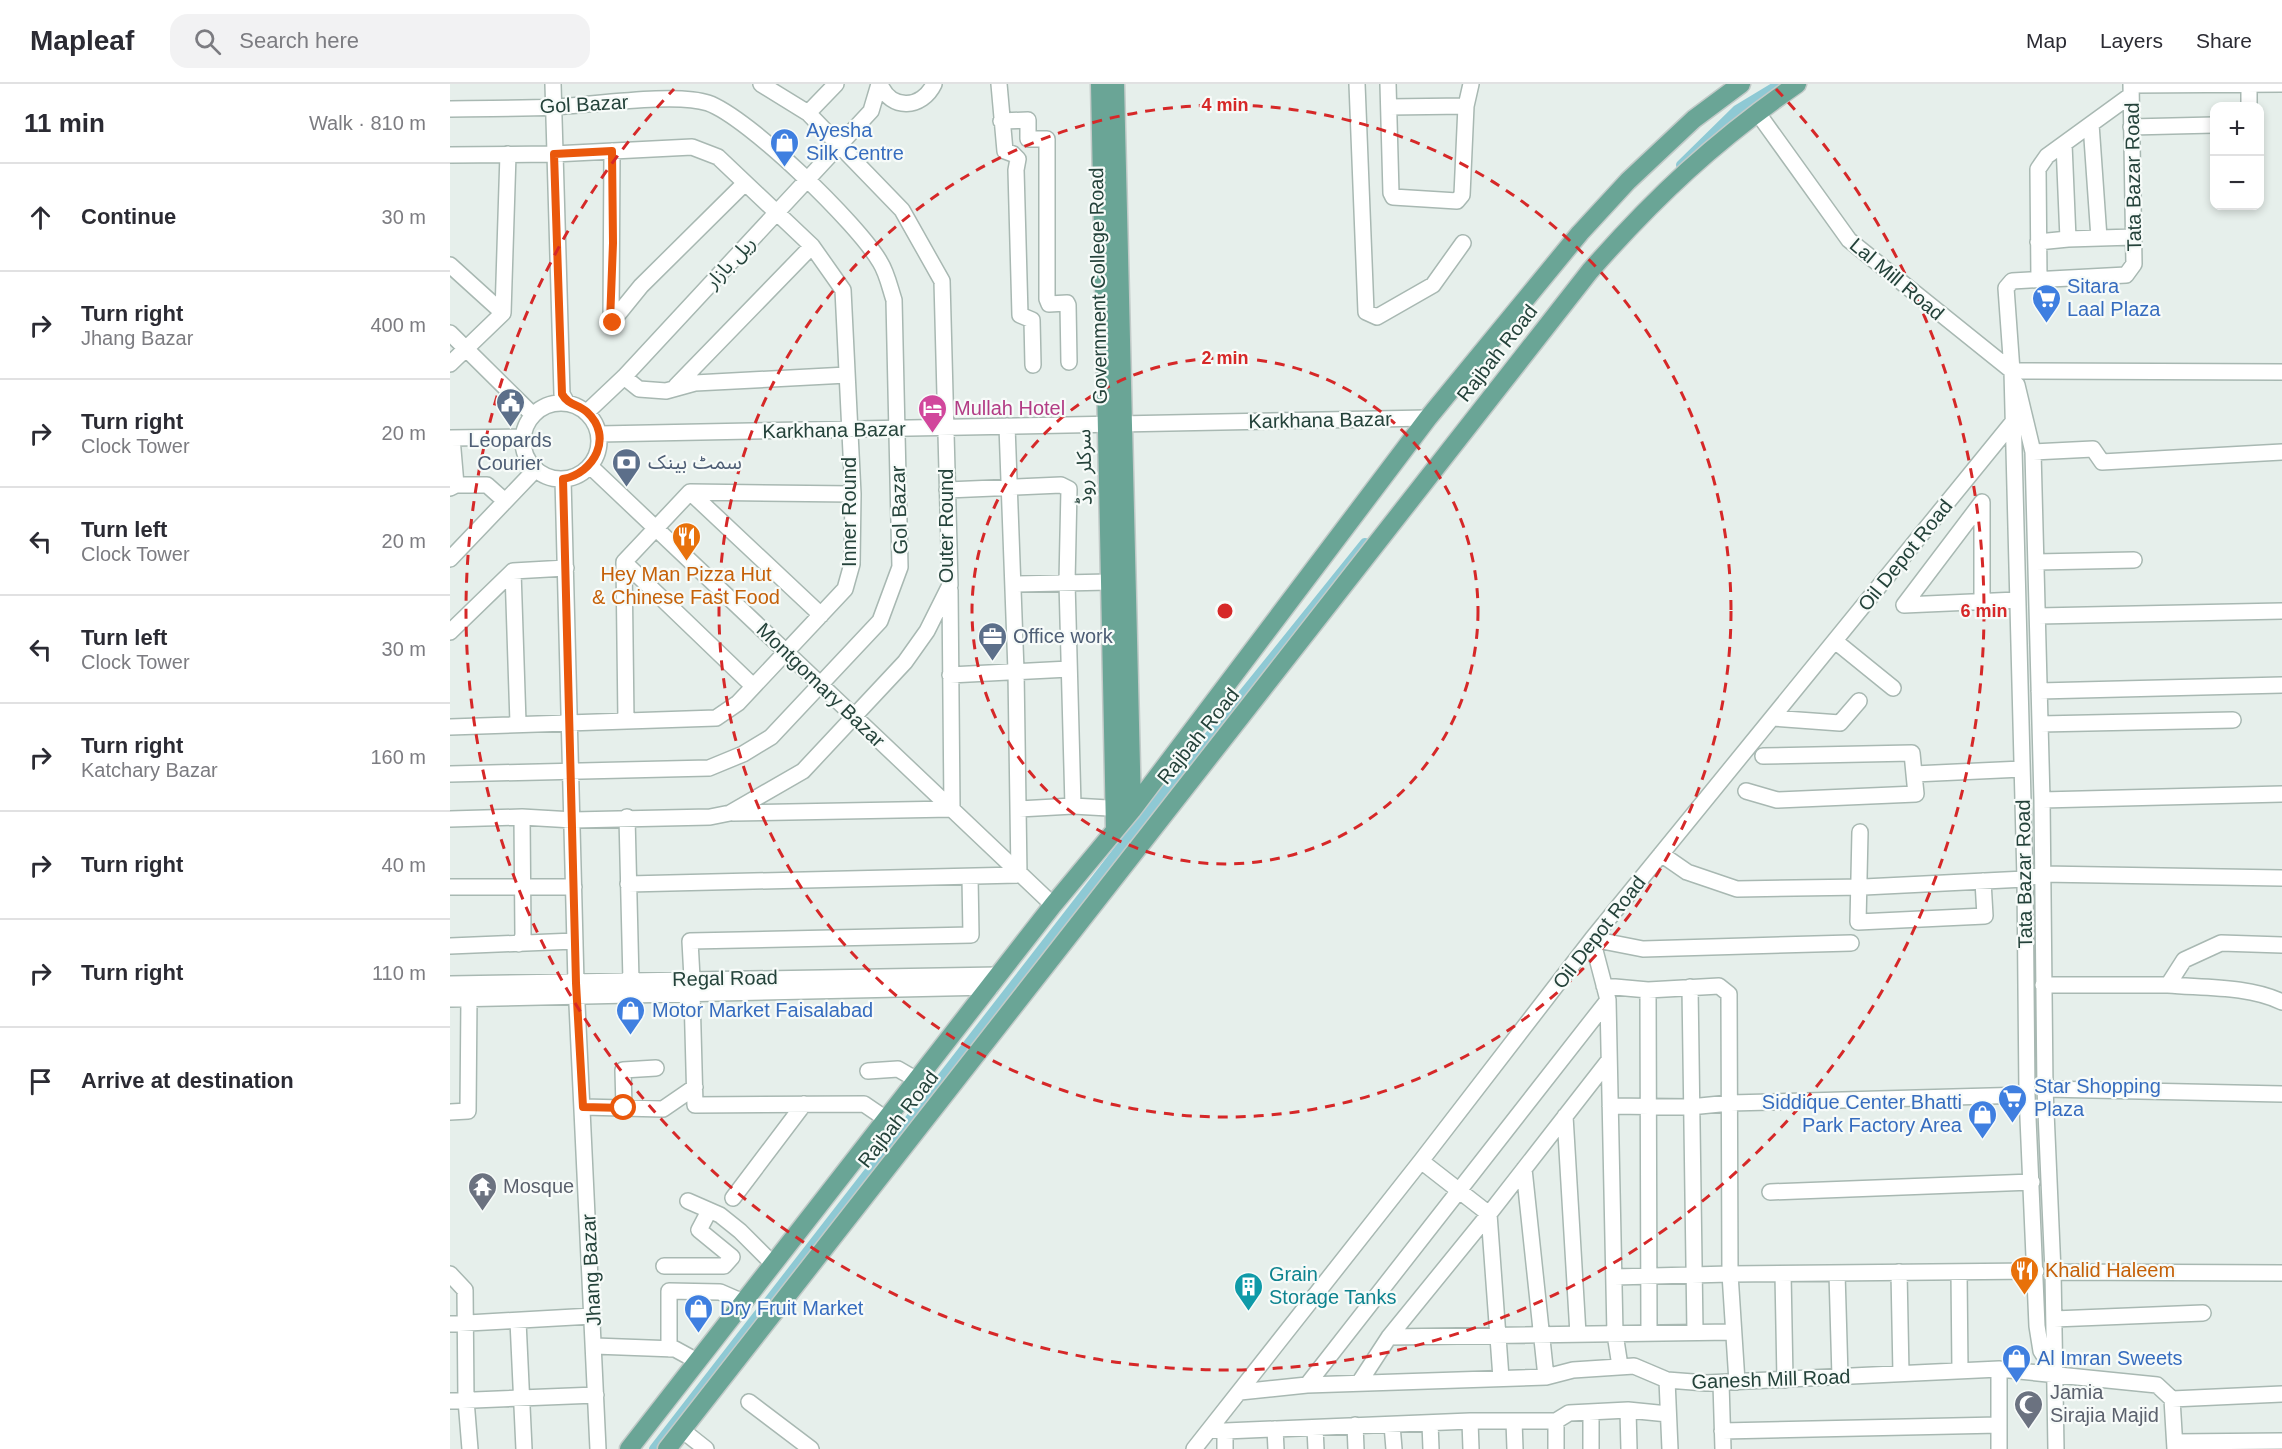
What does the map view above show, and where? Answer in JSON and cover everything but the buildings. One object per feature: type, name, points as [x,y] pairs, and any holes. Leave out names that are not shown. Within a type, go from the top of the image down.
[{"type":"main road","name":"Government College Road","points":[[1100,84],[1105,105],[1114,424],[1131,762],[1123,808]]},
{"type":"main road","name":"Government College Road","points":[[1105,105],[1115,84]]},
{"type":"main road","name":"Rajbah Road","points":[[674,1442],[759,1301],[772,1264],[1053,905],[1115,830],[1123,808],[1158,772],[1246,666],[1428,418],[1580,233],[1628,180],[1694,119],[1741,84]]},
{"type":"main road","name":"Rajbah Road","points":[[629,1449],[697,1361],[759,1301],[1268,681],[1590,271],[1643,211],[1680,176],[1757,112],[1797,84]]},
{"type":"main road","name":"سرکلر روڈ","points":[[1114,424],[1109,582],[1123,808]]},
{"type":"main road","points":[[1246,666],[1268,681]]},
{"type":"main road","points":[[1131,762],[1158,772]]},
{"type":"street","points":[[553,84],[562,394],[567,403]]},
{"type":"street","name":"Outer Round","points":[[450,819],[522,817],[573,820],[627,817],[710,817],[730,813],[803,771],[905,662],[927,631],[950,585],[942,281],[903,210],[808,113],[762,84]]},
{"type":"street","points":[[808,113],[836,84]]},
{"type":"street","name":"ریل بازار","points":[[880,84],[889,98],[906,105]]},
{"type":"street","name":"ریل بازار","points":[[587,412],[624,377],[871,111],[880,84]]},
{"type":"street","points":[[871,111],[906,105],[924,99],[934,84]]},
{"type":"street","points":[[999,84],[1005,152],[1013,154],[1018,159],[1016,170],[1020,315],[1032,320],[1034,365]]},
{"type":"street","points":[[1358,84],[1366,312],[1377,317],[1433,285],[1463,243]]},
{"type":"street","points":[[1388,84],[1391,193],[1394,198],[1457,201],[1462,195],[1466,106],[1471,84]]},
{"type":"street","points":[[2249,84],[2249,102]]},
{"type":"street","points":[[2039,279],[2038,169],[2047,156],[2091,124],[2131,88],[2282,84]]},
{"type":"street","name":"Tata Bazar Road","points":[[2055,1373],[2041,1351],[2037,1326],[2027,1095],[2025,879],[2012,371],[2006,288],[2012,281],[2126,275],[2134,264],[2131,88]]},
{"type":"street","name":"Gol Bazar","points":[[450,109],[553,107],[677,99],[708,103],[741,122],[806,180],[859,232],[881,263],[894,300],[900,567],[880,621],[771,737],[743,754],[709,768],[450,774]]},
{"type":"street","points":[[1389,107],[1466,106]]},
{"type":"street","name":"Lal Mill Road","points":[[1757,112],[1849,240],[2012,371]]},
{"type":"street","points":[[1001,121],[1028,120],[1028,139],[1047,139],[1047,299],[1049,303],[1067,303],[1068,305],[1069,363]]},
{"type":"street","points":[[2091,124],[2099,238]]},
{"type":"street","points":[[2131,127],[2210,125]]},
{"type":"street","points":[[2064,144],[2068,239]]},
{"type":"street","name":"Inner Round","points":[[450,155],[554,154],[692,147],[718,157],[812,246],[843,290],[848,430],[853,494],[852,564],[845,589],[738,702],[716,718],[518,723],[450,728]]},
{"type":"street","points":[[612,151],[611,323],[641,286],[745,183]]},
{"type":"street","points":[[450,364],[503,313],[508,154]]},
{"type":"street","points":[[2038,242],[2133,237]]},
{"type":"street","points":[[624,377],[639,389],[666,391],[676,386],[812,246]]},
{"type":"street","points":[[450,264],[503,313]]},
{"type":"street","points":[[450,333],[532,415]]},
{"type":"street","points":[[2012,371],[2282,372]]},
{"type":"street","name":"Tata Bazar Road","points":[[2012,371],[2024,408],[2033,452],[2042,800],[2045,1089],[2053,1272],[2056,1449]]},
{"type":"street","points":[[676,386],[847,375]]},
{"type":"street","points":[[567,403],[587,412],[599,434],[599,448],[590,466],[573,477],[554,478],[536,469],[524,449],[523,437],[532,415],[548,405],[567,403]]},
{"type":"street","name":"Karkhana Bazar","points":[[599,434],[1428,418]]},
{"type":"street","name":"Oil Depot Road","points":[[1194,1449],[1218,1430],[1239,1392],[1592,939],[2012,423]]},
{"type":"street","points":[[628,884],[1019,874],[1016,671],[1006,426]]},
{"type":"street","points":[[505,501],[487,485],[453,486],[451,438],[523,437]]},
{"type":"street","points":[[2033,452],[2093,449],[2102,462],[2282,452]]},
{"type":"street","name":"Montgomary Bazar","points":[[590,466],[1053,905]]},
{"type":"street","points":[[450,559],[536,469]]},
{"type":"street","name":"Jhang Bazar","points":[[563,479],[575,941],[598,1449]]},
{"type":"street","points":[[947,490],[1061,485],[1069,489],[1067,582],[1073,806]]},
{"type":"street","points":[[626,721],[624,562],[690,492],[853,494]]},
{"type":"street","points":[[690,492],[821,615]]},
{"type":"street","points":[[1982,602],[1982,502],[1904,605],[1982,602],[2017,600]]},
{"type":"street","points":[[2036,562],[2134,560]]},
{"type":"street","points":[[624,562],[753,686]]},
{"type":"street","points":[[450,632],[513,571],[566,568]]},
{"type":"street","points":[[513,571],[518,723]]},
{"type":"street","points":[[1013,584],[1109,582]]},
{"type":"street","points":[[730,813],[952,809],[950,585]]},
{"type":"street","points":[[2038,616],[2282,610]]},
{"type":"street","points":[[1835,641],[1893,688]]},
{"type":"street","points":[[950,675],[1069,669]]},
{"type":"street","points":[[2039,691],[2282,685]]},
{"type":"street","points":[[1772,718],[1840,723],[1858,701]]},
{"type":"street","points":[[2040,724],[2233,720]]},
{"type":"street","points":[[1746,790],[1777,800],[1916,794],[1912,753],[1763,756]]},
{"type":"street","points":[[1914,774],[2022,769]]},
{"type":"street","points":[[2042,800],[2282,794]]},
{"type":"street","points":[[1019,809],[1073,806],[1123,808]]},
{"type":"street","points":[[519,944],[523,936],[522,817]]},
{"type":"street","points":[[627,817],[631,981]]},
{"type":"street","points":[[1860,832],[1858,922],[1984,916],[1983,881]]},
{"type":"street","points":[[1661,854],[1686,872],[1737,889],[1858,887],[2025,879],[2042,873],[2282,878]]},
{"type":"street","points":[[692,978],[690,941],[971,935],[970,877]]},
{"type":"street","points":[[450,887],[521,885],[574,887]]},
{"type":"street","points":[[1620,1366],[1615,1334],[1606,993],[1592,939],[1643,949],[1851,943]]},
{"type":"street","points":[[450,946],[575,941]]},
{"type":"street","points":[[2168,986],[2184,960],[2221,943],[2282,945]]},
{"type":"street","name":"Regal Road","points":[[450,999],[577,989],[631,981],[692,978],[995,981]]},
{"type":"street","name":"Regal Road","points":[[450,984],[692,994],[995,981]]},
{"type":"street","points":[[2043,985],[2168,986],[2247,993],[2271,997],[2282,1002]]},
{"type":"street","points":[[1307,1385],[1460,1189],[1606,993],[1719,986],[1729,994],[1730,1274],[1737,1382]]},
{"type":"street","points":[[1690,987],[1695,1332]]},
{"type":"street","points":[[1647,990],[1649,1333]]},
{"type":"street","points":[[692,994],[695,1105],[864,1104],[886,1119]]},
{"type":"street","points":[[450,1112],[468,1111],[469,998]]},
{"type":"street","points":[[1359,1383],[1389,1337],[1489,1214],[1609,1060]]},
{"type":"street","points":[[624,1108],[623,1070],[656,1068]]},
{"type":"street","points":[[868,1071],[898,1070],[917,1080]]},
{"type":"street","points":[[583,1107],[663,1109],[695,1087]]},
{"type":"street","points":[[2045,1089],[2282,1094]]},
{"type":"street","points":[[1610,1106],[1690,1107],[1730,1103],[2027,1095]]},
{"type":"street","points":[[733,1198],[804,1104]]},
{"type":"street","points":[[1565,1116],[1578,1334]]},
{"type":"street","points":[[1421,1161],[1460,1189],[1489,1214],[1501,1378]]},
{"type":"street","points":[[1524,1169],[1546,1377]]},
{"type":"street","points":[[1770,1192],[2032,1182]]},
{"type":"street","points":[[688,1201],[720,1215],[740,1231],[772,1264]]},
{"type":"street","points":[[664,1266],[724,1266],[732,1257],[699,1230],[709,1211]]},
{"type":"street","points":[[1614,1277],[2036,1271]]},
{"type":"street","points":[[1899,1272],[1901,1374]]},
{"type":"street","points":[[1959,1272],[1960,1371]]},
{"type":"street","points":[[2053,1272],[2282,1273]]},
{"type":"street","points":[[1837,1273],[1840,1377]]},
{"type":"street","points":[[450,1274],[465,1290],[457,1323],[470,1449]]},
{"type":"street","points":[[1784,1274],[1785,1380]]},
{"type":"street","points":[[669,1349],[669,1291],[720,1292],[759,1301]]},
{"type":"street","points":[[2054,1319],[2204,1313]]},
{"type":"street","points":[[457,1323],[592,1316]]},
{"type":"street","points":[[519,1321],[524,1449]]},
{"type":"street","points":[[1389,1337],[1732,1332]]},
{"type":"street","points":[[595,1346],[669,1349],[686,1354],[697,1361]]},
{"type":"street","name":"Ganesh Mill Road","points":[[1239,1392],[1307,1385],[1546,1377],[1573,1370],[1634,1366],[1666,1380],[1721,1383],[1999,1369],[2157,1385],[2172,1399]]},
{"type":"street","points":[[1999,1369],[1999,1449]]},
{"type":"street","points":[[1666,1380],[1670,1449]]},
{"type":"street","points":[[1721,1383],[1723,1449]]},
{"type":"street","points":[[2282,1394],[2172,1399],[2175,1446],[2282,1440]]},
{"type":"street","points":[[450,1401],[596,1395]]},
{"type":"street","points":[[749,1402],[811,1449]]},
{"type":"street","points":[[1225,1449],[1218,1430],[1470,1421],[1556,1421],[1569,1413],[1628,1410],[1668,1414]]},
{"type":"street","points":[[1628,1410],[1629,1449]]},
{"type":"street","points":[[1591,1413],[1591,1449]]},
{"type":"street","points":[[1470,1421],[1471,1449]]},
{"type":"street","points":[[1514,1421],[1515,1449]]},
{"type":"street","points":[[1556,1421],[1556,1449]]},
{"type":"street","points":[[1430,1423],[1431,1449]]},
{"type":"street","points":[[1355,1425],[1356,1449]]},
{"type":"street","points":[[1392,1425],[1394,1449]]},
{"type":"street","points":[[1722,1431],[1999,1425]]},
{"type":"street","points":[[1315,1428],[1316,1449]]},
{"type":"street","points":[[1275,1429],[1276,1449]]},
{"type":"street","points":[[674,1442],[706,1449]]},
{"type":"waterway","points":[[1681,165],[1737,110],[1780,84]]},
{"type":"waterway","points":[[654,1449],[1149,811],[1365,543]]},
{"type":"place","name":"Ayesha Silk Centre","points":[[785,168]]},
{"type":"place","name":"Sitara Laal Plaza","points":[[2046,324]]},
{"type":"place","name":"Leopards Courier","points":[[510,428]]},
{"type":"place","name":"Mullah Hotel","points":[[933,434]]},
{"type":"place","name":"سمٹ بینک","points":[[627,488]]},
{"type":"place","name":"Hey Man Pizza Hut & Chinese Fast Food","points":[[686,562]]},
{"type":"place","name":"Office work","points":[[992,662]]},
{"type":"place","name":"Motor Market Faisalabad","points":[[631,1036]]},
{"type":"place","name":"Star Shopping Plaza","points":[[2013,1124]]},
{"type":"place","name":"Siddique Center Bhatti Park Factory Area","points":[[1983,1140]]},
{"type":"place","name":"Mosque","points":[[482,1212]]},
{"type":"place","name":"Khalid Haleem","points":[[2024,1296]]},
{"type":"place","name":"Grain Storage Tanks","points":[[1248,1312]]},
{"type":"place","name":"Dry Fruit Market","points":[[699,1334]]},
{"type":"place","name":"Al Imran Sweets","points":[[2016,1384]]},
{"type":"place","name":"Jamia Sirajia Majid","points":[[2029,1430]]},
{"type":"route","points":[[613,323],[610,322],[613,243],[612,151],[554,154],[562,394],[567,403],[587,412],[598,428],[599,434],[599,448],[590,466],[573,477],[563,479],[576,983],[583,1107],[624,1108]]}]
